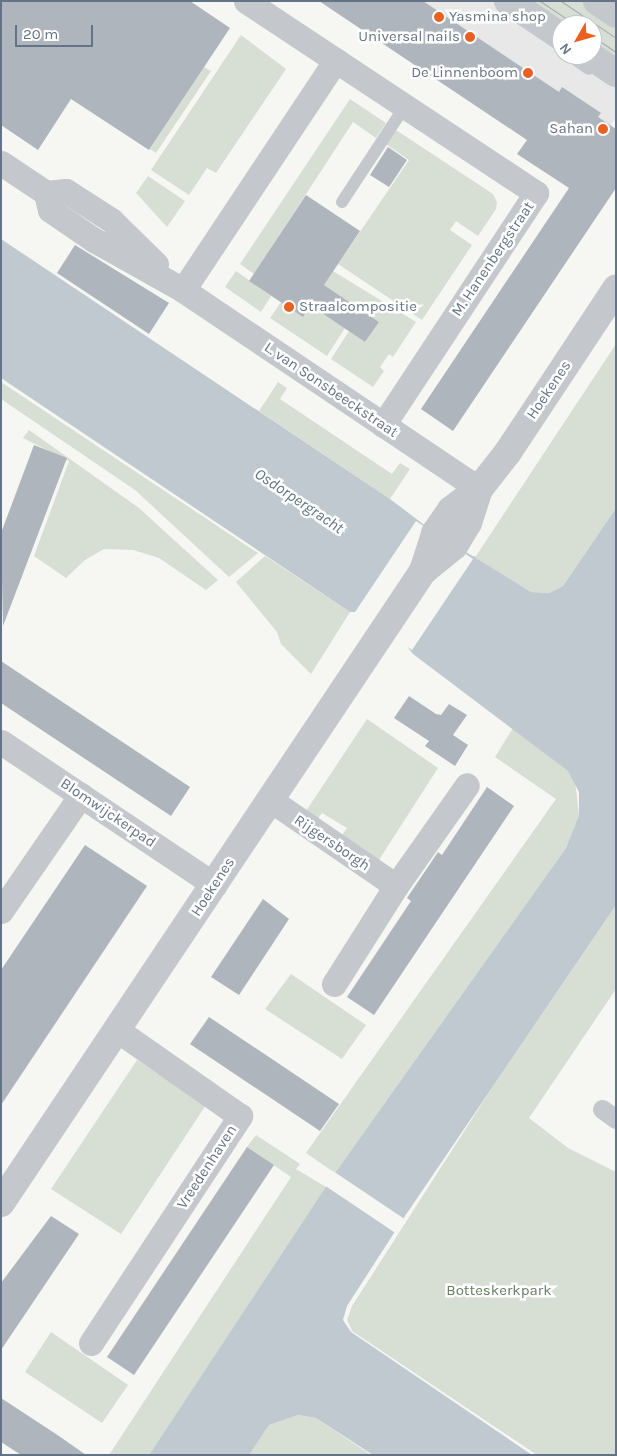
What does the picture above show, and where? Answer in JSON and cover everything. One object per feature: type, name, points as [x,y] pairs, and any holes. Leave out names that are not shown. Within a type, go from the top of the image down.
[{"type":"street","name":"M. Hanenbergstraat","points":[[246,1],[536,194],[383,425]]},
{"type":"street","points":[[597,1],[616,14]]},
{"type":"street","points":[[510,3],[552,30]]},
{"type":"street","points":[[183,290],[336,60]]},
{"type":"street","points":[[602,64],[616,73]]},
{"type":"street","name":"L. van Sonsbeeckstraat","points":[[1,162],[46,193],[66,191],[111,220],[183,290],[479,489]]},
{"type":"street","name":"Hoekenes","points":[[1,1203],[444,540],[468,523],[479,489],[616,289]]},
{"type":"street","name":"Blomwijckerpad","points":[[1,742],[215,885]]},
{"type":"street","points":[[334,984],[396,886],[467,785]]},
{"type":"street","points":[[1,911],[81,794]]},
{"type":"street","name":"Rijgersborgh","points":[[269,800],[396,886]]},
{"type":"street","name":"Vreedenhaven","points":[[91,1343],[240,1116],[117,1030]]},
{"type":"lane","points":[[510,3],[534,31],[552,43]]},
{"type":"lane","points":[[584,65],[616,86]]},
{"type":"lane","points":[[342,202],[405,106]]},
{"type":"shaded area","points":[[382,1],[616,1],[616,118],[597,145]]},
{"type":"green space","points":[[522,1],[583,1],[616,23],[616,64],[602,55],[602,15],[552,15],[552,19]]},
{"type":"green space","points":[[241,35],[286,69],[216,173],[207,168],[189,195],[151,170]]},
{"type":"green space","points":[[204,67],[211,71],[156,153],[150,149]]},
{"type":"green space","points":[[350,99],[386,123],[376,138],[353,122],[254,274],[240,264]]},
{"type":"green space","points":[[396,130],[493,194],[497,202],[496,209],[478,236],[456,221],[450,230],[472,245],[422,320],[338,264],[409,160],[386,144]]},
{"type":"green space","points":[[148,176],[185,201],[167,227],[136,193]]},
{"type":"green space","points":[[236,271],[271,296],[261,312],[225,287]]},
{"type":"green space","points":[[333,271],[416,322],[393,357],[389,354],[380,367],[384,371],[373,387],[331,359],[349,331],[365,342],[379,322],[324,285]]},
{"type":"green space","points":[[281,302],[302,316],[310,305],[345,328],[327,356],[270,318]]},
{"type":"green space","points":[[616,344],[616,508],[563,586],[549,593],[531,592],[472,556],[476,556]]},
{"type":"green space","points":[[1,382],[258,553],[229,577],[135,490],[1,399]]},
{"type":"green space","points":[[278,382],[287,388],[280,399],[392,474],[400,463],[410,469],[390,499],[259,411]]},
{"type":"green space","points":[[29,430],[139,508],[218,580],[206,590],[159,558],[133,550],[104,549],[85,560],[66,578],[34,556],[69,461],[23,438]]},
{"type":"green space","points":[[265,556],[350,612],[311,674],[281,644],[277,632],[236,582]]},
{"type":"green space","points":[[367,719],[438,768],[377,863],[340,838],[347,828],[322,813],[316,821],[304,814]]},
{"type":"green space","points":[[513,728],[568,771],[575,780],[579,815],[566,848],[335,1173],[306,1153],[556,799],[495,757]]},
{"type":"green space","name":"Botteskerkpark","points":[[616,905],[616,989],[529,1118],[568,1148],[616,1172],[616,1455],[537,1455],[352,1331],[347,1320],[352,1306],[490,1091]]},
{"type":"green space","points":[[291,974],[366,1025],[342,1059],[265,1009]]},
{"type":"green space","points":[[137,1060],[206,1105],[121,1234],[51,1189]]},
{"type":"green space","points":[[256,1135],[300,1164],[296,1169],[326,1187],[149,1455],[109,1455],[291,1177],[247,1147]]},
{"type":"green space","points":[[51,1332],[128,1385],[102,1423],[25,1372]]},
{"type":"green space","points":[[298,1415],[316,1418],[371,1455],[249,1455],[269,1425]]},
{"type":"water","name":"Osdorpergracht","points":[[1,239],[390,499],[435,533],[531,592],[549,593],[563,586],[616,508],[616,905],[403,1219],[347,1306],[343,1320],[351,1332],[532,1455],[373,1455],[316,1418],[298,1415],[269,1425],[249,1455],[149,1455],[335,1173],[566,848],[579,815],[579,792],[568,771],[413,654],[406,645],[356,612],[350,612],[1,378]]},
{"type":"pier","points":[[416,521],[473,559],[412,650],[355,612]]},
{"type":"pier","points":[[333,1171],[406,1220],[397,1234],[324,1185]]},
{"type":"building","points":[[1,1],[190,1],[230,28],[149,150],[71,99],[38,150],[1,125]]},
{"type":"building","points":[[319,1],[423,1],[559,92],[562,87],[601,113],[598,117],[616,129],[616,188],[453,431],[421,409],[569,188],[517,154],[527,140]]},
{"type":"building","points":[[388,147],[407,160],[389,187],[370,175]]},
{"type":"building","points":[[306,195],[360,231],[324,285],[379,322],[365,342],[310,305],[303,317],[249,281]]},
{"type":"building","points":[[75,245],[169,303],[149,334],[57,273]]},
{"type":"building","points":[[34,445],[67,458],[3,626],[1,533]]},
{"type":"building","points":[[1,661],[190,787],[171,816],[1,703]]},
{"type":"building","points":[[409,696],[436,714],[441,715],[449,704],[467,715],[453,735],[468,745],[455,766],[425,746],[429,741],[394,718]]},
{"type":"building","points":[[487,787],[514,806],[374,1015],[347,997],[411,901],[407,898],[438,852],[442,855]]},
{"type":"building","points":[[85,845],[147,886],[1,1105],[1,970]]},
{"type":"building","points":[[263,899],[289,919],[239,995],[211,977]]},
{"type":"building","points":[[209,1017],[339,1104],[320,1131],[190,1044]]},
{"type":"building","points":[[247,1147],[274,1165],[134,1375],[107,1357]]},
{"type":"building","points":[[51,1216],[79,1234],[1,1350],[1,1283]]},
{"type":"building","points":[[1,1398],[86,1455],[21,1455],[1,1442]]},
{"type":"tram line","points":[[540,1],[561,15]]},
{"type":"tram line","points":[[561,1],[616,38]]},
{"type":"tram line","points":[[602,43],[616,52]]},
{"type":"place","name":"Yasmina shop","points":[[439,17]]},
{"type":"place","name":"Universal nails","points":[[470,37]]},
{"type":"place","name":"De Linnenboom","points":[[528,73]]},
{"type":"place","name":"Sahan","points":[[603,129]]},
{"type":"place","name":"Straalcompositie","points":[[289,307]]}]
